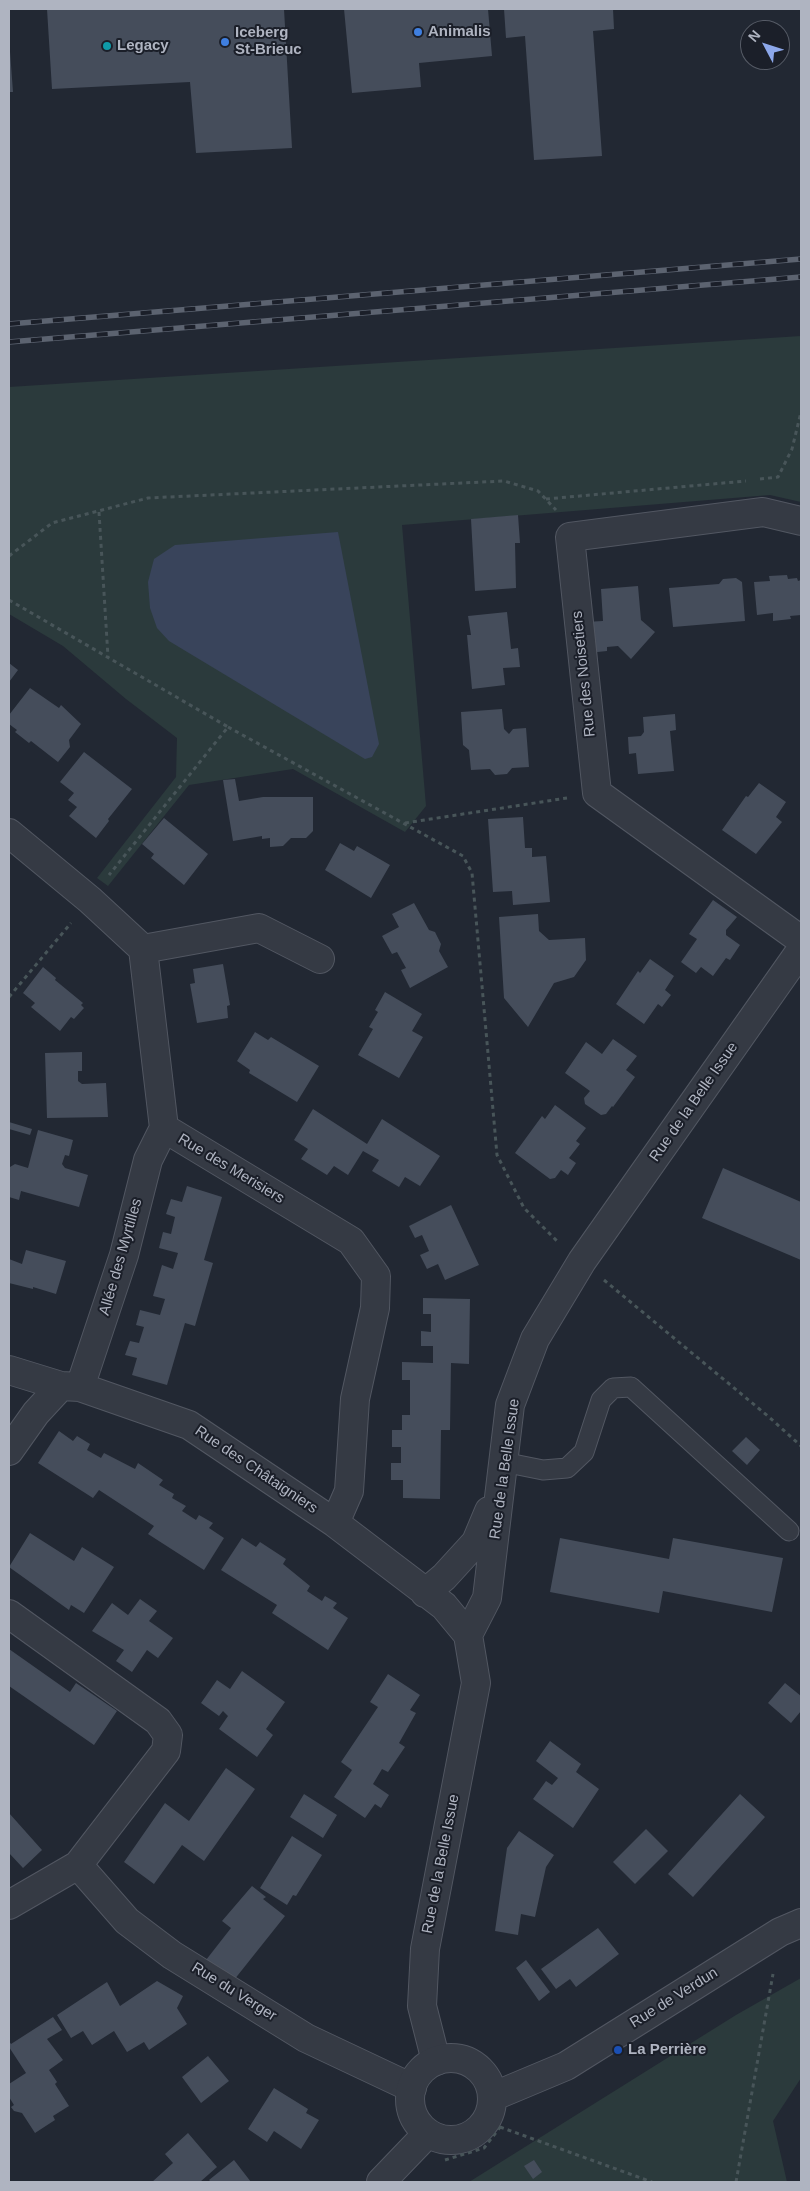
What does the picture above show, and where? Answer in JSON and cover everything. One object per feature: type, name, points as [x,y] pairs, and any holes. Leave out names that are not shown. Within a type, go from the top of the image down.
[{"type":"street","points":[[570,537],[763,512],[801,521]]},
{"type":"street","name":"Rue des Noisetiers","points":[[570,537],[597,793]]},
{"type":"street","points":[[597,793],[801,940]]},
{"type":"street","points":[[9,833],[90,900],[143,949],[259,928],[320,959]]},
{"type":"street","name":"Rue des Merisiers","points":[[143,949],[164,1128],[351,1241],[376,1276],[375,1308],[355,1399],[349,1491],[335,1522]]},
{"type":"street","name":"Rue de la Belle Issue","points":[[436,2061],[422,2006],[425,1949],[476,1683],[468,1635],[488,1598],[510,1405],[535,1340],[582,1261],[801,950]]},
{"type":"street","name":"Allée des Myrtilles","points":[[70,1387],[124,1255],[148,1160],[164,1128]]},
{"type":"street","name":"Rue des Châtaigniers","points":[[9,1370],[70,1387],[189,1425],[335,1522],[444,1606],[468,1635]]},
{"type":"street","points":[[9,1451],[36,1413],[70,1387]]},
{"type":"street","points":[[425,1593],[444,1577],[476,1542],[502,1472]]},
{"type":"street","points":[[9,1614],[158,1721],[168,1735],[166,1751],[78,1865],[9,1905]]},
{"type":"street","name":"Rue du Verger","points":[[78,1865],[127,1921],[172,1955],[306,2038],[412,2088]]},
{"type":"street","name":"Rue de Verdun","points":[[489,2109],[566,2066],[791,1928]]},
{"type":"street","points":[[455,2059],[474,2065],[483,2073],[490,2084],[489,2109],[477,2131],[465,2137],[452,2140],[440,2139],[428,2133],[412,2114],[410,2101],[412,2088],[417,2076],[425,2067],[436,2061],[455,2059]]},
{"type":"street","points":[[381,2182],[428,2133]]},
{"type":"lane","points":[[502,1472],[567,1468],[584,1452],[601,1400],[613,1388],[631,1387],[789,1531]]},
{"type":"path","points":[[545,499],[778,477],[792,449],[801,412]]},
{"type":"path","points":[[9,556],[52,522],[99,512],[148,498],[504,482],[538,491],[564,520],[570,537]]},
{"type":"path","points":[[99,512],[108,657]]},
{"type":"path","points":[[9,600],[228,726],[463,856],[472,873],[497,1155],[524,1208],[564,1248],[769,1417],[801,1446]]},
{"type":"path","points":[[9,998],[90,900],[228,726]]},
{"type":"path","points":[[404,824],[597,793]]},
{"type":"path","points":[[736,2182],[791,1928]]},
{"type":"path","points":[[489,2109],[652,2182]]},
{"type":"shaded area","points":[[801,336],[801,502],[770,495],[402,525],[426,806],[405,832],[293,769],[189,785],[108,886],[97,878],[176,777],[177,738],[126,699],[63,646],[9,614],[9,387]]},
{"type":"shaded area","points":[[801,1978],[801,2078],[773,2121],[787,2182],[469,2182],[736,2015]]},
{"type":"water","points":[[338,532],[379,744],[372,757],[365,759],[169,641],[157,628],[150,608],[148,582],[154,559],[175,545]]},
{"type":"building","points":[[47,9],[284,9],[292,148],[196,153],[190,82],[52,89]]},
{"type":"building","name":"Animalis","points":[[344,9],[488,9],[492,56],[419,63],[421,87],[352,93]]},
{"type":"building","points":[[504,9],[613,9],[614,29],[593,31],[602,156],[534,160],[525,36],[506,38]]},
{"type":"building","points":[[9,38],[13,92],[9,92]]},
{"type":"building","points":[[518,515],[520,543],[515,543],[516,588],[475,591],[471,519]]},
{"type":"building","points":[[787,575],[788,579],[797,578],[798,581],[801,580],[801,615],[790,616],[791,619],[773,621],[773,613],[757,615],[754,582],[770,581],[769,576]]},
{"type":"building","points":[[736,578],[742,582],[745,621],[673,627],[669,588],[719,584],[723,579]]},
{"type":"building","points":[[638,586],[641,620],[655,632],[631,659],[618,646],[607,647],[607,651],[588,653],[585,622],[603,621],[601,589]]},
{"type":"building","points":[[507,612],[511,649],[518,648],[520,667],[503,668],[505,685],[472,689],[467,635],[471,635],[468,616]]},
{"type":"building","points":[[9,663],[18,670],[9,682]]},
{"type":"building","points":[[30,688],[59,708],[61,705],[81,724],[69,740],[70,747],[58,762],[31,741],[29,743],[15,732],[17,730],[9,724],[9,715]]},
{"type":"building","points":[[502,709],[504,729],[509,734],[513,729],[526,728],[529,767],[512,768],[507,774],[495,775],[490,769],[471,770],[469,750],[463,745],[461,712]]},
{"type":"building","points":[[675,714],[676,730],[670,731],[674,771],[638,774],[636,753],[629,754],[628,737],[641,736],[644,732],[643,717]]},
{"type":"building","points":[[84,752],[132,789],[108,819],[109,821],[96,838],[69,816],[77,807],[68,800],[74,793],[60,782]]},
{"type":"building","points":[[235,779],[239,801],[263,797],[313,797],[313,831],[306,838],[291,838],[283,846],[270,847],[270,838],[262,839],[262,836],[233,841],[223,780]]},
{"type":"building","points":[[759,783],[786,802],[776,817],[782,822],[756,854],[722,830],[746,796],[748,797]]},
{"type":"building","points":[[523,817],[525,848],[532,848],[532,857],[546,856],[550,902],[513,905],[512,891],[493,892],[488,819]]},
{"type":"building","points":[[164,818],[208,854],[184,885],[151,858],[154,854],[142,844]]},
{"type":"building","points":[[340,843],[354,851],[357,846],[390,865],[371,898],[325,870]]},
{"type":"building","points":[[713,900],[737,917],[726,930],[726,935],[740,945],[730,960],[726,958],[713,976],[701,967],[696,973],[681,962],[697,939],[689,934]]},
{"type":"building","points":[[414,903],[429,930],[435,932],[441,944],[439,951],[448,967],[410,988],[401,970],[406,968],[397,952],[392,954],[382,936],[399,927],[392,914]]},
{"type":"building","points":[[538,914],[539,931],[549,940],[585,938],[586,960],[574,977],[554,983],[528,1027],[504,998],[499,917]]},
{"type":"building","points":[[650,959],[674,976],[665,990],[671,995],[662,1007],[658,1004],[644,1024],[616,1004],[638,971],[640,973]]},
{"type":"building","points":[[223,964],[230,1005],[227,1006],[228,1018],[197,1023],[190,984],[195,983],[193,969]]},
{"type":"building","points":[[43,967],[56,978],[55,980],[83,1003],[81,1005],[84,1008],[74,1019],[71,1017],[60,1031],[31,1007],[35,1003],[23,993]]},
{"type":"building","points":[[385,992],[422,1014],[412,1031],[423,1037],[399,1078],[358,1055],[373,1029],[369,1027],[378,1012],[375,1010]]},
{"type":"building","points":[[255,1032],[268,1040],[271,1037],[319,1066],[297,1102],[249,1073],[250,1070],[237,1061]]},
{"type":"building","points":[[613,1039],[637,1056],[626,1070],[635,1077],[613,1107],[606,1114],[601,1115],[585,1104],[584,1098],[590,1091],[565,1073],[586,1042],[602,1054]]},
{"type":"building","points":[[82,1052],[82,1071],[78,1071],[78,1081],[82,1084],[106,1083],[108,1117],[47,1118],[45,1053]]},
{"type":"building","points":[[555,1105],[586,1128],[576,1141],[580,1144],[569,1158],[576,1163],[568,1175],[561,1170],[555,1178],[550,1179],[515,1153],[542,1116],[545,1119]]},
{"type":"building","points":[[313,1109],[367,1144],[382,1119],[440,1156],[420,1186],[405,1177],[399,1187],[372,1171],[379,1160],[363,1151],[348,1175],[334,1166],[327,1175],[301,1159],[308,1149],[294,1140]]},
{"type":"building","points":[[9,1122],[32,1129],[30,1135],[9,1129]]},
{"type":"building","points":[[38,1130],[73,1140],[69,1156],[65,1155],[62,1164],[65,1168],[88,1175],[79,1207],[21,1191],[19,1200],[9,1197],[10,1167],[15,1164],[28,1168]]},
{"type":"building","points":[[723,1168],[801,1202],[801,1260],[702,1218]]},
{"type":"building","points":[[187,1186],[222,1197],[204,1260],[213,1263],[195,1326],[185,1323],[167,1385],[132,1375],[137,1358],[125,1355],[130,1341],[139,1343],[144,1327],[136,1325],[140,1310],[160,1315],[165,1299],[153,1296],[162,1265],[173,1269],[178,1253],[159,1248],[163,1232],[171,1234],[175,1217],[166,1214],[171,1199],[182,1202]]},
{"type":"building","points":[[451,1205],[479,1265],[445,1280],[438,1264],[427,1269],[420,1255],[429,1251],[422,1235],[415,1238],[409,1226]]},
{"type":"building","points":[[26,1250],[66,1261],[56,1294],[33,1287],[33,1289],[9,1283],[9,1259],[22,1264]]},
{"type":"building","points":[[423,1298],[470,1299],[469,1364],[451,1363],[450,1430],[441,1430],[440,1499],[403,1498],[403,1480],[391,1480],[391,1463],[401,1463],[401,1447],[392,1447],[392,1430],[402,1430],[402,1415],[410,1415],[410,1380],[402,1380],[402,1362],[433,1363],[433,1346],[421,1346],[421,1331],[431,1332],[431,1314],[423,1314]]},
{"type":"building","points":[[59,1431],[73,1441],[77,1436],[90,1444],[87,1450],[101,1458],[104,1453],[135,1469],[138,1463],[163,1480],[159,1485],[174,1494],[172,1498],[186,1506],[182,1511],[196,1520],[199,1515],[213,1523],[209,1528],[224,1538],[204,1570],[148,1534],[154,1526],[99,1490],[93,1498],[38,1463]]},
{"type":"building","points":[[746,1437],[760,1450],[747,1465],[732,1451]]},
{"type":"building","points":[[30,1533],[74,1561],[82,1547],[114,1567],[84,1613],[71,1605],[69,1610],[9,1567]]},
{"type":"building","points":[[242,1538],[256,1547],[260,1542],[286,1559],[283,1564],[310,1586],[307,1591],[322,1601],[325,1596],[337,1603],[333,1608],[348,1618],[328,1650],[272,1613],[277,1605],[221,1570]]},
{"type":"building","points":[[560,1538],[669,1559],[673,1538],[783,1558],[772,1612],[663,1591],[659,1613],[550,1592]]},
{"type":"building","points":[[140,1599],[157,1611],[149,1621],[173,1638],[158,1658],[147,1650],[132,1672],[116,1661],[124,1650],[92,1631],[112,1603],[128,1615]]},
{"type":"building","points":[[9,1649],[70,1692],[76,1683],[117,1711],[94,1745],[9,1686]]},
{"type":"building","points":[[242,1671],[285,1702],[266,1729],[273,1735],[257,1757],[219,1729],[228,1716],[223,1711],[219,1716],[201,1703],[217,1680],[230,1689]]},
{"type":"building","points":[[388,1674],[420,1695],[410,1710],[416,1713],[399,1743],[405,1747],[388,1772],[382,1769],[373,1784],[389,1795],[381,1808],[375,1804],[365,1818],[334,1797],[352,1770],[341,1762],[378,1707],[370,1702]]},
{"type":"building","points":[[785,1683],[801,1696],[801,1711],[791,1723],[768,1703]]},
{"type":"building","points":[[550,1741],[581,1764],[576,1772],[599,1789],[573,1828],[533,1799],[546,1781],[552,1785],[558,1778],[536,1761]]},
{"type":"building","points":[[226,1768],[255,1789],[204,1861],[182,1845],[154,1884],[124,1862],[165,1803],[189,1821]]},
{"type":"building","points":[[304,1794],[337,1815],[323,1838],[290,1817]]},
{"type":"building","points":[[740,1794],[765,1817],[693,1897],[668,1874]]},
{"type":"building","points":[[9,1813],[42,1850],[23,1868],[9,1853]]},
{"type":"building","points":[[646,1829],[668,1851],[635,1884],[613,1862]]},
{"type":"building","points":[[519,1831],[554,1855],[546,1867],[535,1917],[521,1914],[518,1935],[495,1931],[507,1848]]},
{"type":"building","points":[[292,1836],[322,1855],[296,1896],[293,1895],[287,1905],[260,1888]]},
{"type":"building","points":[[252,1886],[266,1897],[263,1899],[285,1916],[234,1980],[206,1960],[231,1928],[222,1921]]},
{"type":"building","points":[[598,1928],[619,1954],[576,1987],[570,1979],[556,1989],[541,1969]]},
{"type":"building","points":[[526,1960],[550,1992],[539,2001],[516,1968]]},
{"type":"building","points":[[157,1981],[183,1996],[177,2008],[187,2024],[149,2050],[144,2042],[127,2052],[114,2031],[92,2045],[83,2031],[71,2038],[57,2015],[107,1982],[120,2006]]},
{"type":"building","points":[[53,2017],[62,2030],[47,2039],[63,2060],[49,2070],[57,2082],[55,2084],[69,2106],[53,2116],[55,2120],[35,2133],[22,2113],[14,2111],[11,2107],[14,2105],[9,2097],[9,2084],[26,2073],[9,2047],[9,2041],[11,2044]]},
{"type":"building","points":[[208,2056],[229,2081],[201,2103],[182,2077]]},
{"type":"building","points":[[274,2088],[308,2109],[306,2113],[319,2120],[301,2149],[274,2131],[267,2142],[248,2129]]},
{"type":"building","points":[[188,2133],[217,2167],[200,2182],[152,2182],[173,2163],[165,2154]]},
{"type":"building","points":[[234,2160],[251,2182],[211,2182],[209,2180]]},
{"type":"building","points":[[534,2160],[542,2172],[533,2179],[524,2166]]},
{"type":"railway","points":[[9,324],[801,259]]},
{"type":"railway","points":[[9,342],[801,277]]},
{"type":"place","name":"Animalis","points":[[418,32]]},
{"type":"place","name":"Iceberg St-Brieuc","points":[[225,42]]},
{"type":"place","name":"Legacy","points":[[107,46]]},
{"type":"place","name":"La Perrière","points":[[618,2050]]}]
